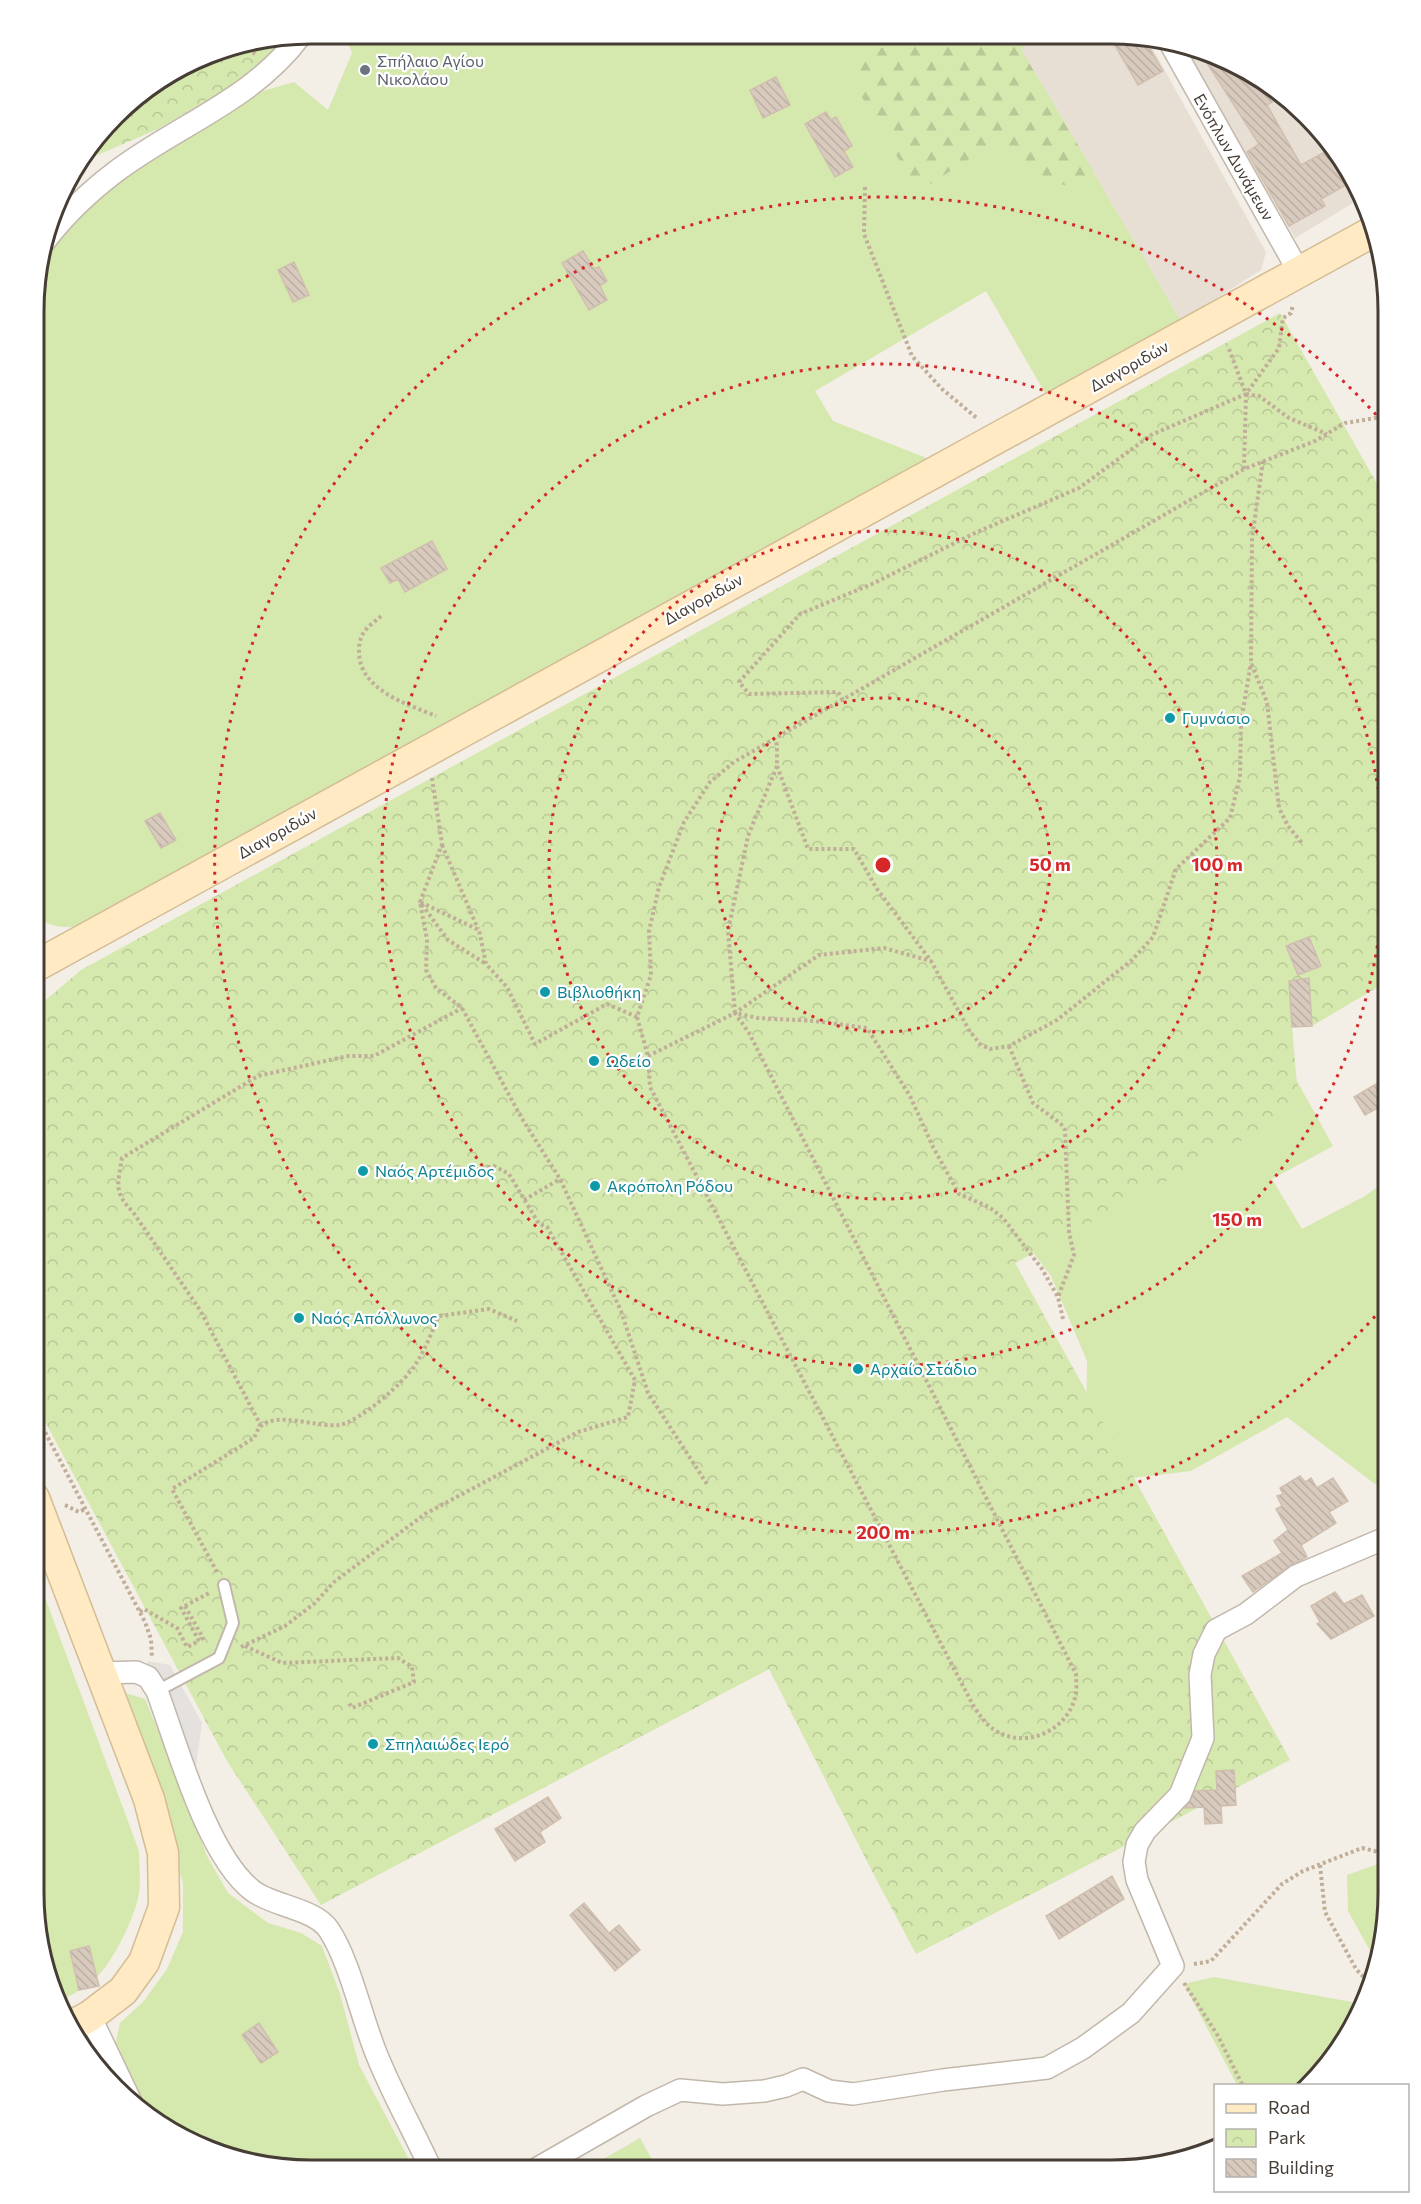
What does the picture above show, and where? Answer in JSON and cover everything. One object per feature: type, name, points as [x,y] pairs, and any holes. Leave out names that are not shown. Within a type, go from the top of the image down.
[{"type":"street","points":[[58,226],[85,197],[115,173],[255,84],[294,44]]},
{"type":"street","name":"Ενόπλων Δυνάμεων","points":[[1175,52],[1299,272]]},
{"type":"street","name":"Διαγοριδών","points":[[44,961],[1366,235]]},
{"type":"street","points":[[44,1524],[148,1799],[163,1853],[164,1907],[144,1962],[123,1992],[80,2021],[112,2072]]},
{"type":"street","points":[[552,2160],[646,2106],[680,2090],[723,2094],[764,2091],[803,2079],[829,2091],[853,2094],[943,2080],[1047,2068],[1083,2048],[1131,2013],[1173,1966],[1137,1880],[1134,1862],[1137,1845],[1145,1831],[1180,1795],[1203,1737],[1200,1675],[1204,1654],[1216,1630],[1246,1614],[1296,1576],[1378,1541]]},
{"type":"street","points":[[101,1673],[136,1672],[148,1677],[157,1690],[206,1825],[231,1867],[253,1891],[325,1923],[347,1970],[376,2055],[427,2160]]},
{"type":"lane","points":[[157,1690],[219,1658],[233,1623],[224,1585]]},
{"type":"path","points":[[865,187],[864,234],[912,356],[942,388],[1000,437]]},
{"type":"path","points":[[843,700],[838,692],[749,694],[739,682],[800,614],[872,584],[975,533],[1079,488],[1151,435],[1246,394],[1279,348],[1283,318],[1291,313],[1299,272]]},
{"type":"path","points":[[1229,349],[1246,394],[1244,469]]},
{"type":"path","points":[[1246,394],[1259,396],[1289,418],[1327,434]]},
{"type":"path","points":[[777,766],[748,836],[728,931],[735,1013],[749,1033],[1076,1674],[1076,1692],[1071,1710],[1061,1724],[1047,1733],[1030,1738],[1013,1738],[997,1732],[984,1722],[974,1707],[650,1087],[648,1056],[637,1017],[651,975],[650,931],[659,887],[684,822],[710,782],[734,762],[1244,469],[1327,434],[1345,423],[1378,417]]},
{"type":"path","points":[[775,739],[777,766],[808,849],[854,849],[878,889],[931,961],[969,1030],[980,1044],[990,1049],[1009,1046],[1057,1020],[1132,960],[1153,937],[1176,869],[1230,818],[1240,777],[1241,722],[1251,663],[1252,538],[1263,461]]},
{"type":"path","points":[[381,616],[364,632],[359,643],[359,658],[365,675],[376,687],[400,701],[463,731]]},
{"type":"path","points":[[1251,663],[1267,702],[1279,808],[1288,826],[1302,843]]},
{"type":"path","points":[[432,777],[442,844],[479,930],[486,964]]},
{"type":"path","points":[[442,844],[420,902],[427,940],[426,970],[436,988],[462,1008],[521,1117],[560,1179],[621,1311],[648,1393],[707,1484]]},
{"type":"path","points":[[420,902],[448,940],[486,964],[507,987],[535,1044],[607,1004],[637,1017]]},
{"type":"path","points":[[420,902],[479,930]]},
{"type":"path","points":[[648,1056],[735,1013],[819,955],[884,948],[931,961]]},
{"type":"path","points":[[261,1426],[200,1310],[133,1212],[123,1202],[117,1189],[122,1158],[258,1076],[348,1056],[374,1056],[462,1008]]},
{"type":"path","points":[[735,1013],[758,1018],[815,1021],[867,1028],[910,1096],[933,1147],[959,1194],[989,1207],[1003,1218],[1042,1269],[1058,1297],[1063,1319]]},
{"type":"path","points":[[1009,1046],[1033,1103],[1061,1124],[1065,1130],[1069,1232],[1074,1255],[1058,1297]]},
{"type":"path","points":[[219,1658],[285,1626],[315,1602],[334,1582],[425,1514],[578,1432],[628,1417],[635,1380],[547,1227],[538,1224],[509,1174],[494,1166],[462,1172],[447,1167]]},
{"type":"path","points":[[524,1200],[560,1179]]},
{"type":"path","points":[[140,1612],[144,1610],[177,1628],[187,1647],[199,1641],[181,1608],[224,1585],[172,1489],[254,1438],[261,1426],[279,1420],[339,1425],[355,1419],[387,1395],[417,1364],[439,1316],[489,1309],[517,1321]]},
{"type":"path","points":[[44,1430],[140,1612],[151,1639],[152,1658]]},
{"type":"path","points":[[64,1504],[79,1512],[85,1509]]},
{"type":"path","points":[[245,1645],[282,1663],[398,1658],[412,1667],[414,1682],[352,1708],[349,1703]]},
{"type":"path","points":[[1242,2084],[1218,2036],[1173,1966],[1211,1961],[1282,1884],[1303,1870],[1362,1848],[1378,1852]]},
{"type":"path","points":[[1320,1865],[1325,1912],[1356,1969],[1364,1977]]},
{"type":"shaded area","points":[[1027,44],[1128,44],[1152,47],[1266,252],[1261,270],[1181,321],[1021,49]]},
{"type":"shaded area","points":[[1188,56],[1213,64],[1244,79],[1287,110],[1311,134],[1342,177],[1354,202],[1295,238]]},
{"type":"shaded area","points":[[148,1661],[170,1665],[202,1723],[195,1772],[150,1693],[140,1683]]},
{"type":"green space","points":[[348,44],[1027,44],[1021,49],[1181,321],[1048,398],[986,291],[815,391],[833,421],[934,461],[92,924],[76,927],[52,925],[44,921],[44,293],[54,237],[144,157],[236,109],[256,93],[294,82],[328,110],[352,53]]},
{"type":"green space","points":[[895,44],[1027,44],[1021,49],[1094,172],[1067,186],[1042,178],[997,141],[918,192],[840,60]]},
{"type":"green space","points":[[280,45],[253,73],[158,129],[92,157],[110,134],[134,110],[177,79],[225,58]]},
{"type":"green space","name":"Ακρόπολη Ρόδου","points":[[1280,313],[1378,485],[1378,987],[1312,1026],[1292,1027],[1299,1109],[1015,1263],[1290,1760],[916,1954],[769,1669],[321,1905],[227,1761],[44,1420],[44,1001],[81,970]]},
{"type":"green space","points":[[1292,1072],[1333,1146],[1272,1179],[1302,1229],[1365,1196],[1378,1186],[1378,1486],[1287,1417],[1191,1471],[1124,1479],[1086,1428],[1087,1361],[1051,1276],[1013,1226]]},
{"type":"green space","points":[[44,1595],[139,1851],[139,1893],[128,1927],[109,1962],[95,1979],[65,1998],[53,1963],[44,1911]]},
{"type":"green space","points":[[122,1692],[145,1699],[181,1785],[207,1856],[228,1893],[268,1923],[301,1933],[322,1946],[340,1994],[359,2065],[409,2160],[293,2160],[258,2155],[225,2146],[192,2133],[162,2116],[142,2101],[114,2051],[120,2023],[143,2002],[167,1969],[183,1932],[183,1883]]},
{"type":"green space","points":[[1378,1864],[1377,1911],[1371,1952],[1348,1911],[1347,1875]]},
{"type":"green space","points":[[1214,1977],[1354,2002],[1333,2042],[1297,2084],[1236,2084],[1184,1984]]},
{"type":"green space","points":[[640,2138],[652,2160],[602,2160]]},
{"type":"building","points":[[1114,44],[1149,46],[1163,71],[1138,85]]},
{"type":"building","points":[[1206,62],[1244,79],[1275,100],[1267,105],[1301,165],[1325,152],[1346,185],[1321,199],[1325,206],[1289,226],[1247,152],[1259,144]]},
{"type":"building","points":[[776,77],[790,105],[763,118],[750,90]]},
{"type":"building","points":[[826,112],[831,120],[836,117],[852,146],[844,151],[853,167],[835,177],[805,124]]},
{"type":"building","points":[[583,251],[594,269],[599,267],[607,281],[600,286],[607,300],[589,310],[562,263]]},
{"type":"building","points":[[294,262],[309,295],[293,302],[278,270]]},
{"type":"building","points":[[432,541],[447,569],[405,592],[398,579],[390,583],[381,568]]},
{"type":"building","points":[[160,813],[176,840],[161,848],[145,821]]},
{"type":"building","points":[[1309,937],[1321,966],[1298,975],[1286,946]]},
{"type":"building","points":[[1309,978],[1312,1026],[1292,1027],[1289,981]]},
{"type":"building","points":[[1378,1083],[1378,1108],[1365,1115],[1354,1097]]},
{"type":"building","points":[[1300,1476],[1305,1482],[1311,1478],[1317,1488],[1333,1478],[1348,1501],[1329,1512],[1336,1523],[1301,1545],[1307,1557],[1289,1566],[1253,1592],[1242,1576],[1282,1553],[1274,1541],[1288,1530],[1276,1509],[1282,1506],[1277,1496],[1283,1494],[1280,1488]]},
{"type":"building","points":[[1335,1592],[1344,1604],[1362,1595],[1374,1616],[1331,1639],[1317,1624],[1320,1622],[1311,1606]]},
{"type":"building","points":[[1234,1770],[1236,1805],[1221,1806],[1222,1823],[1205,1824],[1204,1807],[1185,1808],[1195,1791],[1217,1790],[1216,1771]]},
{"type":"building","points":[[548,1797],[561,1818],[540,1832],[545,1842],[515,1861],[495,1829]]},
{"type":"building","points":[[1112,1876],[1124,1899],[1059,1939],[1046,1916]]},
{"type":"building","points":[[584,1903],[609,1933],[619,1925],[640,1950],[615,1971],[570,1915]]},
{"type":"building","points":[[89,1946],[99,1986],[79,1990],[70,1951]]},
{"type":"building","points":[[259,2023],[278,2052],[261,2063],[242,2035]]},
{"type":"place","name":"Σπήλαιο Αγίου Νικολάου","points":[[365,70]]},
{"type":"place","name":"Γυμνάσιο","points":[[1170,718]]},
{"type":"place","name":"Βιβλιοθήκη","points":[[545,992]]},
{"type":"place","name":"Ωδείο","points":[[594,1061]]},
{"type":"place","name":"Ναός Αρτέμιδος","points":[[363,1171]]},
{"type":"place","name":"Ακρόπολη Ρόδου","points":[[595,1186]]},
{"type":"place","name":"Ναός Απόλλωνος","points":[[299,1318]]},
{"type":"place","name":"Αρχαίο Στάδιο","points":[[858,1369]]},
{"type":"place","name":"Σπηλαιώδες Ιερό","points":[[373,1744]]}]
